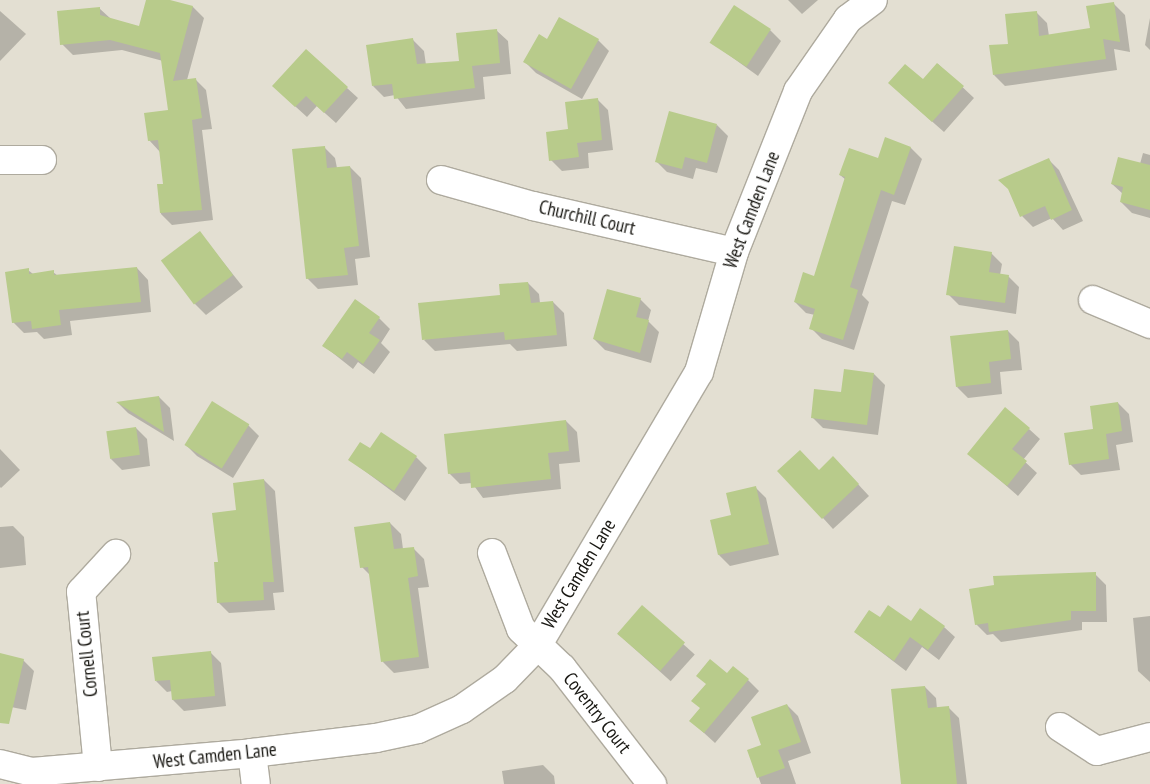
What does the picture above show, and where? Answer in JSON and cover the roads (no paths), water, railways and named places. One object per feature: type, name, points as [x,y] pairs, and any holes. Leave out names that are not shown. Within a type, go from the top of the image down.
[{"type":"street","name":"West Camden Lane","points":[[0,764],[32,772],[252,753],[376,738],[418,729],[462,709],[505,679],[537,646],[699,372],[734,252],[798,91],[848,19],[872,0]]},
{"type":"street","points":[[0,160],[42,160]]},
{"type":"street","name":"Churchill Court","points":[[441,180],[533,206],[734,252]]},
{"type":"street","points":[[1092,300],[1150,324]]},
{"type":"street","name":"Coventry Court","points":[[492,553],[521,629],[562,668],[652,784]]},
{"type":"street","name":"Cornell Court","points":[[98,767],[81,592],[116,554]]},
{"type":"street","points":[[1060,727],[1097,751],[1150,737]]},
{"type":"street","points":[[252,753],[256,784]]}]
